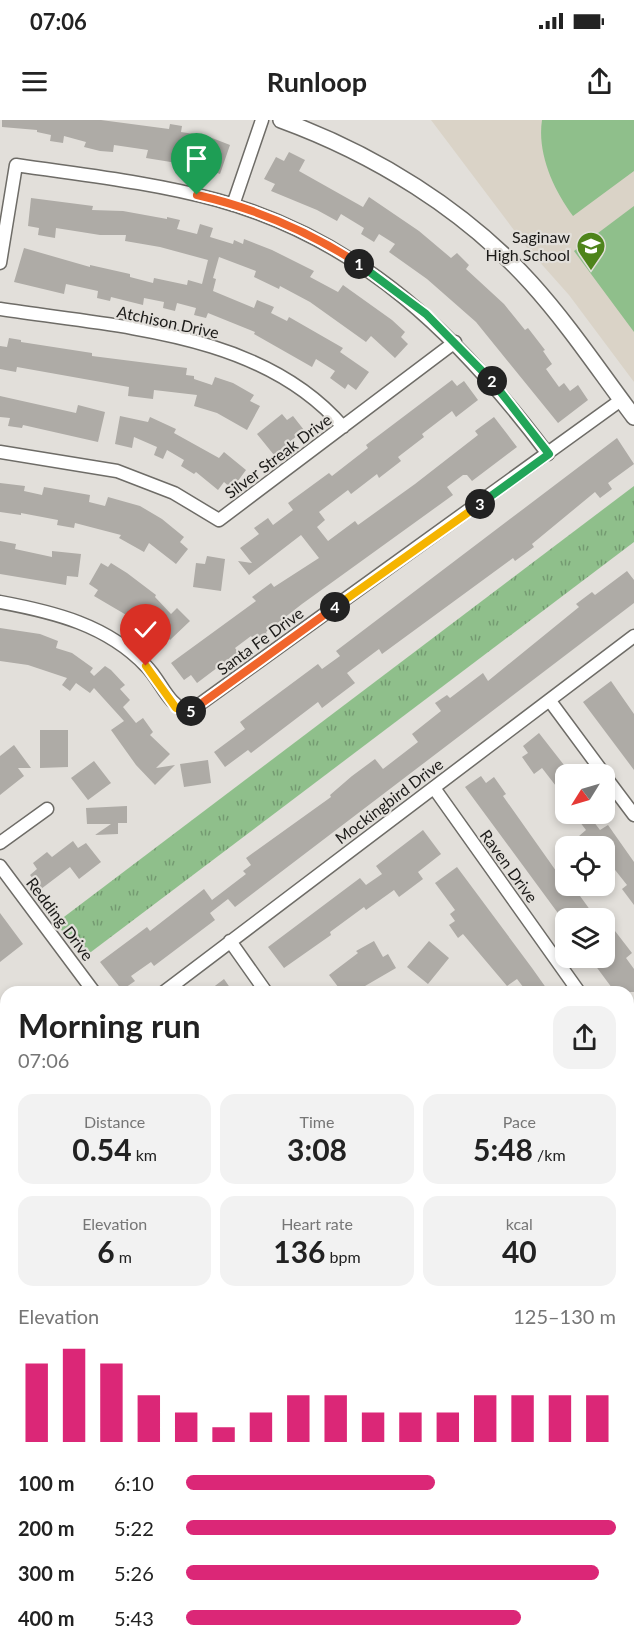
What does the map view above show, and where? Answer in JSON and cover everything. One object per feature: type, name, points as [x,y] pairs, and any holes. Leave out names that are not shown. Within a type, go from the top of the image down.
[{"type":"street","points":[[233,205],[262,120]]},
{"type":"street","points":[[281,120],[378,164],[438,202],[479,233],[545,298],[634,417]]},
{"type":"street","points":[[0,263],[15,165],[174,189],[233,205],[291,227],[341,252],[405,296],[455,342],[514,408],[549,454]]},
{"type":"street","name":"Atchison Drive","points":[[0,309],[177,338],[224,351],[286,380],[320,404],[344,427]]},
{"type":"street","name":"Silver Streak Drive","points":[[0,452],[117,471],[174,493],[219,520],[455,342]]},
{"type":"street","name":"Santa Fe Drive","points":[[0,602],[72,618],[104,633],[146,666],[176,708],[189,712],[621,400]]},
{"type":"street","name":"Mockingbird Drive","points":[[172,986],[634,636]]},
{"type":"street","points":[[550,700],[596,764]]},
{"type":"street","name":"Raven Drive","points":[[434,788],[575,986]]},
{"type":"street","points":[[615,790],[634,815]]},
{"type":"street","points":[[0,843],[47,808]]},
{"type":"street","name":"Redding Drive","points":[[0,866],[90,986]]},
{"type":"street","points":[[230,941],[262,986]]},
{"type":"shaded area","name":"Saginaw High School","points":[[431,120],[634,120],[634,382],[569,295],[529,250]]},
{"type":"green space","points":[[542,120],[634,120],[634,171],[573,216],[553,182],[544,158]]},
{"type":"green space","points":[[634,206],[634,332],[574,251]]},
{"type":"green space","points":[[634,486],[634,542],[83,958],[56,923]]},
{"type":"building","points":[[2,120],[101,120],[169,129],[170,124],[182,126],[181,132],[207,136],[230,145],[220,174],[178,158],[177,163],[146,158],[148,150],[114,145],[113,152],[100,151],[84,147],[86,142],[64,136],[63,143],[50,141],[51,135],[37,132],[37,130],[2,127]]},
{"type":"building","points":[[289,152],[305,160],[299,171],[363,207],[369,197],[419,231],[451,258],[457,253],[469,265],[466,269],[504,304],[525,330],[528,328],[545,350],[543,351],[552,364],[546,369],[559,387],[564,383],[570,391],[578,385],[588,400],[558,423],[476,322],[427,279],[389,252],[395,244],[379,234],[374,242],[361,234],[364,228],[341,214],[337,221],[271,191],[275,184],[264,179],[276,157],[284,161]]},
{"type":"building","points":[[31,198],[93,206],[92,210],[123,211],[167,219],[167,217],[180,220],[177,229],[197,234],[200,224],[213,228],[210,237],[233,244],[234,240],[243,244],[244,239],[314,271],[310,277],[338,292],[343,285],[392,320],[405,332],[401,337],[408,344],[395,358],[371,336],[366,342],[310,302],[280,286],[279,289],[254,277],[256,271],[219,257],[213,278],[216,279],[213,291],[254,308],[257,300],[274,307],[271,313],[287,321],[289,317],[343,348],[340,352],[369,372],[356,390],[348,384],[345,389],[330,378],[335,371],[316,359],[312,367],[254,334],[255,332],[208,313],[206,318],[194,315],[196,308],[177,303],[175,311],[163,308],[164,302],[144,298],[143,305],[111,297],[110,301],[97,298],[98,291],[66,284],[64,294],[14,282],[24,248],[90,267],[90,265],[130,274],[130,277],[153,283],[154,278],[187,285],[188,280],[202,284],[208,260],[160,247],[125,241],[126,235],[100,235],[56,228],[55,238],[38,235],[39,228],[28,226]]},
{"type":"building","points":[[9,338],[21,340],[21,342],[92,353],[92,356],[187,368],[186,375],[194,376],[194,379],[212,385],[215,377],[233,383],[254,395],[250,401],[260,406],[247,430],[217,413],[194,406],[197,395],[154,390],[153,399],[128,396],[129,387],[17,367],[16,372],[0,369],[0,346],[7,347]]},
{"type":"building","points":[[452,380],[457,386],[464,381],[478,400],[456,417],[452,411],[422,434],[424,437],[398,457],[401,461],[379,478],[377,474],[351,494],[348,490],[319,512],[325,520],[317,527],[328,541],[355,521],[358,525],[415,484],[478,435],[475,431],[494,417],[517,447],[472,481],[467,475],[463,475],[447,487],[453,495],[302,604],[266,632],[267,634],[256,643],[251,636],[235,648],[238,652],[197,683],[191,675],[184,680],[171,663],[256,601],[252,597],[271,583],[274,587],[319,558],[301,535],[249,575],[238,561],[252,563],[240,548],[259,534],[254,528],[268,518],[273,525],[293,510],[288,503],[329,473],[332,476],[368,448],[366,445]]},
{"type":"building","points":[[0,396],[76,413],[78,405],[105,412],[98,442],[23,425],[22,428],[8,426],[10,418],[0,417]]},
{"type":"building","points":[[282,414],[287,420],[293,416],[304,430],[274,455],[257,434]]},
{"type":"building","points":[[120,416],[148,422],[150,417],[176,429],[174,433],[219,458],[224,452],[246,470],[232,489],[224,482],[218,490],[196,472],[194,474],[181,466],[184,460],[167,450],[163,459],[154,455],[157,447],[134,437],[132,448],[115,444]]},
{"type":"building","points":[[617,438],[634,464],[608,483],[612,489],[600,498],[595,492],[532,544],[534,547],[515,561],[513,558],[382,654],[379,649],[347,673],[355,683],[322,708],[318,702],[251,753],[248,750],[225,767],[214,752],[245,729],[240,722],[318,664],[322,669],[340,656],[336,651]]},
{"type":"building","points":[[0,483],[25,486],[24,491],[42,495],[44,487],[90,495],[89,502],[105,506],[108,497],[140,506],[162,519],[184,537],[180,542],[188,549],[176,564],[149,543],[144,552],[119,538],[121,535],[75,523],[74,528],[57,525],[58,520],[21,513],[21,515],[0,512]]},
{"type":"building","points":[[0,541],[16,544],[15,549],[52,557],[52,551],[81,554],[78,577],[67,576],[66,585],[0,574]]},
{"type":"building","points":[[207,556],[225,559],[221,591],[193,587],[196,563],[205,564]]},
{"type":"building","points":[[101,563],[108,567],[111,563],[127,573],[156,595],[155,597],[171,614],[177,608],[190,621],[170,640],[163,632],[156,639],[144,627],[150,621],[133,609],[128,616],[94,596],[98,590],[89,584]]},
{"type":"building","points":[[627,571],[634,580],[634,603],[235,907],[228,899],[210,913],[215,920],[154,966],[151,962],[131,976],[135,981],[128,986],[119,986],[100,962],[147,927],[150,931],[204,889],[212,900],[246,874],[243,871],[251,865],[246,858],[331,797],[330,795],[352,776],[375,759],[383,769],[418,742],[412,734],[441,711],[435,703],[447,695],[450,698],[483,673],[488,681],[579,607],[576,604],[592,592],[595,595]]},
{"type":"building","points":[[0,628],[40,634],[58,641],[56,648],[72,653],[93,668],[90,672],[94,676],[105,666],[111,670],[125,685],[120,689],[130,700],[123,707],[136,723],[143,718],[153,732],[150,735],[170,754],[156,768],[175,765],[155,785],[136,765],[111,730],[124,721],[94,688],[90,693],[76,683],[70,691],[62,685],[67,678],[28,665],[0,661]]},
{"type":"building","points":[[611,681],[634,714],[634,770],[583,702]]},
{"type":"building","points":[[40,730],[68,730],[68,767],[40,768]]},
{"type":"building","points":[[539,733],[563,764],[555,764],[555,785],[542,768],[534,774],[522,757],[528,753],[523,746]]},
{"type":"building","points":[[14,745],[31,768],[18,768],[24,776],[0,795],[0,756]]},
{"type":"building","points":[[208,760],[211,783],[184,787],[180,764]]},
{"type":"building","points":[[94,761],[111,783],[88,800],[71,778]]},
{"type":"building","points":[[481,776],[486,783],[494,777],[506,794],[503,796],[555,869],[555,896],[580,896],[589,908],[555,909],[465,787]]},
{"type":"building","points":[[127,806],[127,823],[118,823],[118,834],[95,835],[111,824],[87,824],[86,808]]},
{"type":"building","points":[[581,824],[595,824],[600,830],[608,825],[634,862],[634,905],[622,889],[627,885],[615,870],[615,836],[579,836],[586,830]]},
{"type":"building","points":[[423,830],[441,854],[418,872],[423,879],[399,897],[394,890],[366,910],[364,907],[330,932],[331,935],[284,968],[268,947],[360,878],[366,885],[382,874],[376,866]]},
{"type":"building","points":[[73,841],[78,848],[86,843],[101,862],[79,879],[70,867],[41,889],[30,875],[37,869],[33,863],[47,852],[52,857]]},
{"type":"building","points":[[457,867],[545,986],[522,986],[517,979],[507,986],[463,934],[458,938],[449,925],[455,921],[450,914],[455,910],[435,883]]},
{"type":"building","points":[[0,913],[23,944],[0,962]]},
{"type":"building","points":[[615,931],[632,953],[626,958],[634,969],[634,986],[611,986],[597,968],[615,968]]},
{"type":"building","points":[[374,941],[383,957],[388,954],[396,968],[365,986],[337,986],[329,975],[358,953],[356,951]]},
{"type":"building","points":[[429,941],[449,958],[428,984],[407,967]]},
{"type":"building","points":[[224,979],[229,986],[215,986]]},
{"type":"place","name":"Saginaw High School","points":[[591,272]]},
{"type":"route","points":[[146,666],[176,708],[189,712],[549,454],[474,361],[442,329],[384,280],[341,252],[291,227],[263,215],[197,195]]}]
